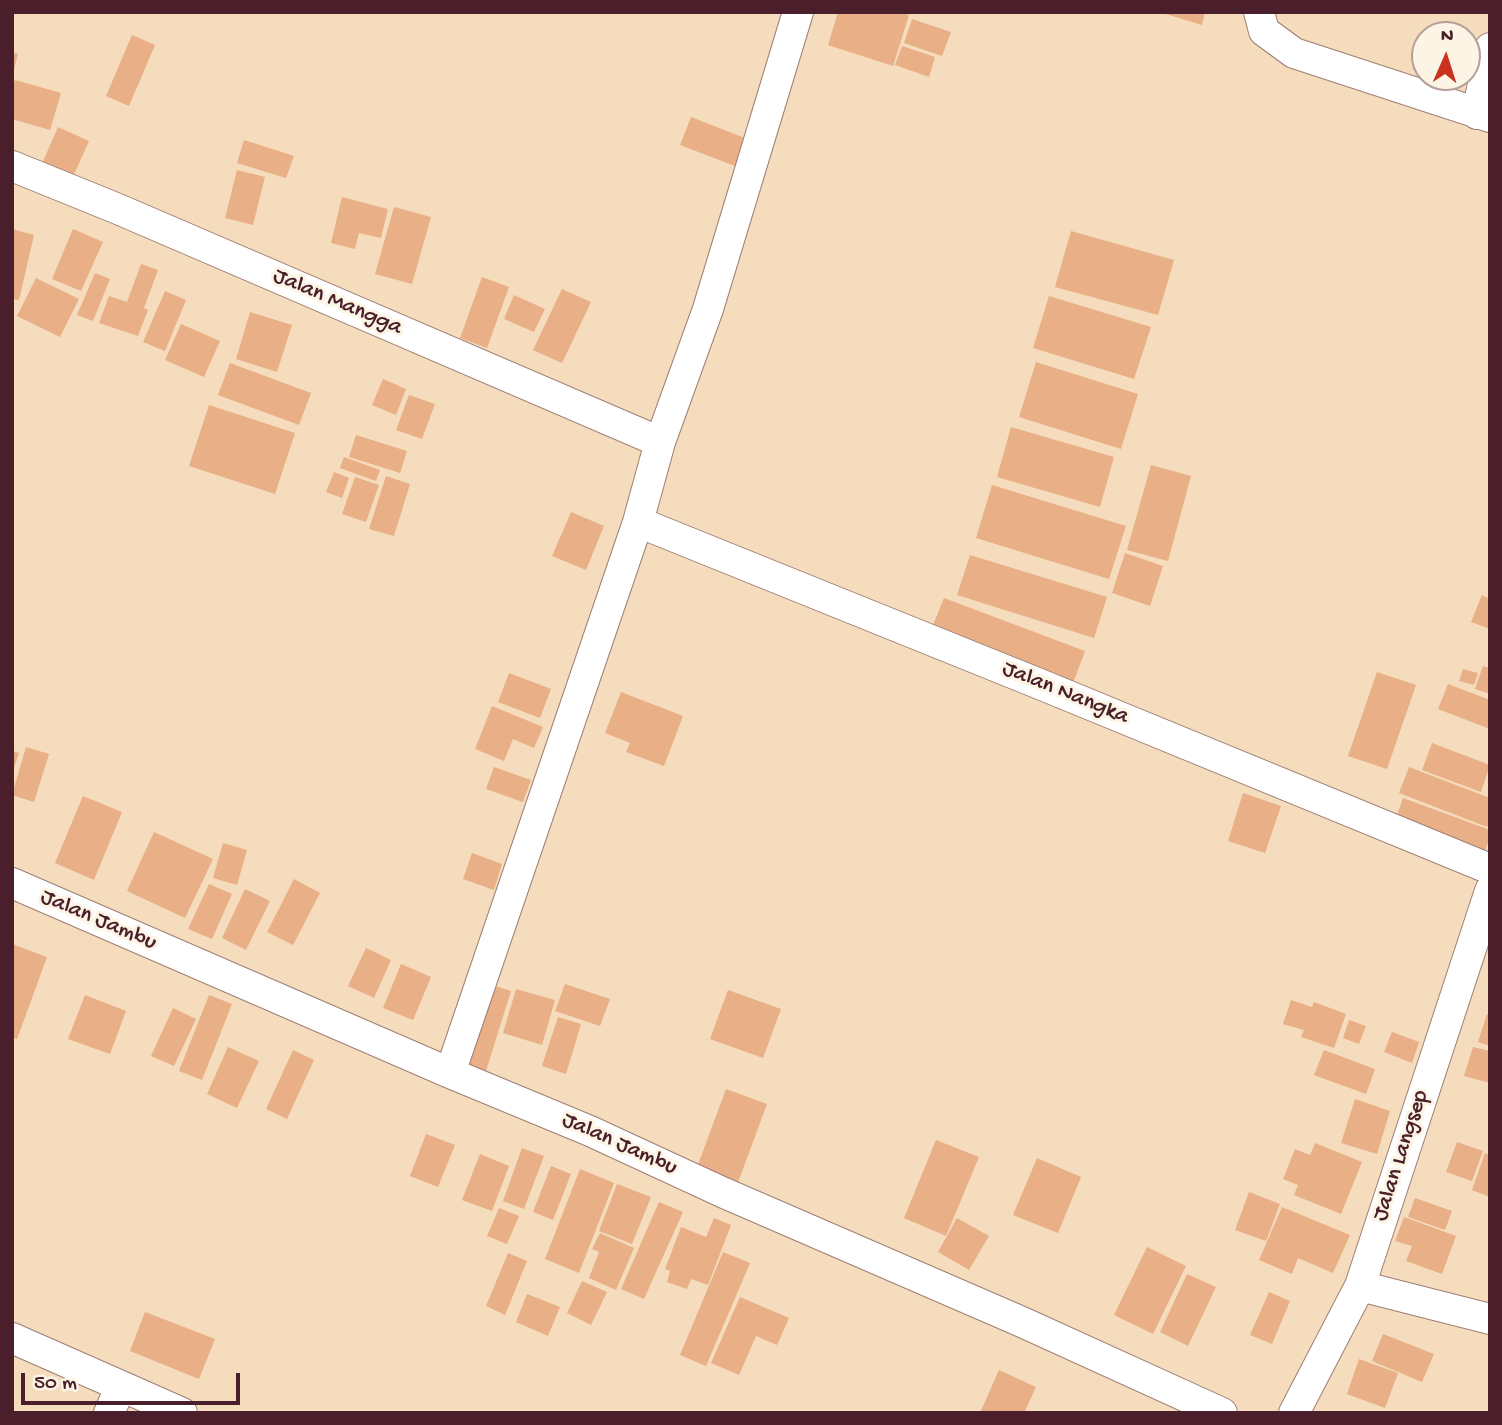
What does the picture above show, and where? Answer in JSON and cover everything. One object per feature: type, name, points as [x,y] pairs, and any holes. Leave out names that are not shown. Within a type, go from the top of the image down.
[{"type":"street","points":[[450,1073],[638,522],[660,442],[708,309],[799,12]]},
{"type":"street","points":[[1259,12],[1264,32],[1294,53],[1484,115],[1490,48]]},
{"type":"street","name":"Jalan Mangga","points":[[12,166],[131,214],[660,442]]},
{"type":"street","name":"Jalan Nangka","points":[[638,522],[1060,692],[1489,889]]},
{"type":"street","name":"Jalan Jambu","points":[[12,883],[590,1131],[1222,1413]]},
{"type":"street","name":"Jalan Langsep","points":[[1294,1413],[1360,1286],[1489,889]]},
{"type":"street","points":[[1360,1286],[1490,1319]]},
{"type":"street","points":[[12,1338],[182,1413]]},
{"type":"street","points":[[109,1413],[121,1386]]},
{"type":"building","points":[[838,12],[901,12],[909,15],[893,66],[828,45]]},
{"type":"building","points":[[1159,12],[1205,12],[1202,25]]},
{"type":"building","points":[[912,19],[951,32],[942,56],[904,43]]},
{"type":"building","points":[[132,35],[155,45],[129,106],[106,96]]},
{"type":"building","points":[[902,46],[935,57],[929,77],[895,65]]},
{"type":"building","points":[[12,52],[18,54],[13,73],[12,73]]},
{"type":"building","points":[[15,80],[61,93],[50,130],[12,119],[12,89]]},
{"type":"building","points":[[691,117],[745,138],[735,166],[680,145]]},
{"type":"building","points":[[58,127],[89,141],[72,179],[41,166]]},
{"type":"building","points":[[244,140],[294,156],[286,178],[237,163]]},
{"type":"building","points":[[237,170],[265,177],[253,225],[225,218]]},
{"type":"building","points":[[342,197],[388,209],[381,238],[359,233],[355,249],[331,243]]},
{"type":"building","points":[[394,207],[431,217],[412,284],[375,274]]},
{"type":"building","points":[[12,229],[34,235],[19,300],[12,299]]},
{"type":"building","points":[[73,229],[103,242],[81,291],[52,279]]},
{"type":"building","points":[[1071,231],[1174,260],[1158,315],[1055,287]]},
{"type":"building","points":[[141,264],[158,270],[144,308],[148,310],[138,336],[99,323],[109,296],[127,302]]},
{"type":"building","points":[[95,273],[110,279],[93,321],[77,315]]},
{"type":"building","points":[[482,277],[509,287],[487,348],[460,338]]},
{"type":"building","points":[[36,278],[79,299],[60,337],[17,316]]},
{"type":"building","points":[[562,289],[591,302],[562,363],[533,350]]},
{"type":"building","points":[[165,291],[186,300],[165,351],[143,342]]},
{"type":"building","points":[[514,295],[545,309],[534,332],[504,319]]},
{"type":"building","points":[[1049,296],[1151,327],[1134,379],[1033,348]]},
{"type":"building","points":[[250,312],[292,325],[277,372],[236,359]]},
{"type":"building","points":[[181,324],[220,341],[204,377],[165,360]]},
{"type":"building","points":[[1036,362],[1138,394],[1121,449],[1019,417]]},
{"type":"building","points":[[230,363],[311,393],[299,425],[218,395]]},
{"type":"building","points":[[383,379],[406,389],[396,415],[372,405]]},
{"type":"building","points":[[409,395],[435,404],[422,439],[396,430]]},
{"type":"building","points":[[209,405],[295,433],[275,494],[189,466]]},
{"type":"building","points":[[1011,427],[1114,457],[1100,507],[997,477]]},
{"type":"building","points":[[356,435],[407,451],[400,473],[349,457]]},
{"type":"building","points":[[344,457],[380,470],[376,481],[340,468]]},
{"type":"building","points":[[1151,465],[1191,476],[1168,561],[1127,550]]},
{"type":"building","points":[[334,472],[349,478],[342,498],[326,492]]},
{"type":"building","points":[[386,476],[410,484],[394,536],[369,529]]},
{"type":"building","points":[[355,477],[379,485],[366,522],[342,514]]},
{"type":"building","points":[[992,485],[1126,526],[1109,579],[976,538]]},
{"type":"building","points":[[571,512],[604,526],[586,570],[552,556]]},
{"type":"building","points":[[1125,553],[1163,566],[1150,606],[1112,593]]},
{"type":"building","points":[[970,555],[1107,597],[1094,638],[957,595]]},
{"type":"building","points":[[1482,595],[1490,599],[1490,629],[1471,622]]},
{"type":"building","points":[[944,598],[1085,651],[1073,683],[931,630]]},
{"type":"building","points":[[1483,666],[1490,668],[1490,694],[1475,689]]},
{"type":"building","points":[[1463,669],[1478,673],[1474,685],[1459,681]]},
{"type":"building","points":[[1377,672],[1416,685],[1387,769],[1348,756]]},
{"type":"building","points":[[509,673],[551,689],[540,718],[498,702]]},
{"type":"building","points":[[1448,684],[1490,700],[1490,729],[1438,709]]},
{"type":"building","points":[[621,692],[683,716],[664,766],[626,752],[630,743],[605,733]]},
{"type":"building","points":[[492,706],[543,727],[534,748],[513,739],[504,761],[475,749]]},
{"type":"building","points":[[1432,743],[1490,765],[1481,792],[1422,770]]},
{"type":"building","points":[[26,747],[49,754],[34,802],[12,795]]},
{"type":"building","points":[[12,751],[19,753],[13,771],[12,771]]},
{"type":"building","points":[[494,767],[531,780],[523,802],[486,789]]},
{"type":"building","points":[[1409,767],[1490,798],[1490,820],[1487,827],[1399,793]]},
{"type":"building","points":[[1243,793],[1281,806],[1265,853],[1228,841]]},
{"type":"building","points":[[83,796],[122,812],[94,880],[55,863]]},
{"type":"building","points":[[1403,798],[1490,830],[1482,860],[1393,827]]},
{"type":"building","points":[[154,832],[213,859],[185,918],[127,891]]},
{"type":"building","points":[[223,843],[247,850],[237,885],[213,878]]},
{"type":"building","points":[[472,853],[502,864],[494,890],[463,879]]},
{"type":"building","points":[[294,879],[320,893],[293,945],[267,932]]},
{"type":"building","points":[[209,884],[232,894],[212,939],[188,929]]},
{"type":"building","points":[[245,889],[270,901],[246,950],[222,938]]},
{"type":"building","points":[[12,944],[47,957],[17,1039],[12,1037]]},
{"type":"building","points":[[366,948],[391,960],[374,998],[348,986]]},
{"type":"building","points":[[401,964],[431,977],[413,1020],[383,1008]]},
{"type":"building","points":[[489,984],[511,991],[486,1071],[465,1064]]},
{"type":"building","points":[[565,984],[610,999],[600,1026],[555,1011]]},
{"type":"building","points":[[516,989],[555,1000],[542,1045],[503,1033]]},
{"type":"building","points":[[728,990],[781,1009],[763,1058],[710,1039]]},
{"type":"building","points":[[85,995],[126,1011],[110,1054],[68,1039]]},
{"type":"building","points":[[209,995],[232,1004],[202,1080],[179,1071]]},
{"type":"building","points":[[1291,1000],[1312,1007],[1314,1002],[1346,1014],[1334,1048],[1301,1037],[1304,1030],[1283,1024]]},
{"type":"building","points":[[173,1008],[196,1019],[174,1066],[151,1056]]},
{"type":"building","points":[[1487,1014],[1490,1014],[1490,1046],[1478,1042]]},
{"type":"building","points":[[558,1017],[581,1024],[566,1074],[542,1066]]},
{"type":"building","points":[[1349,1020],[1366,1026],[1359,1044],[1343,1038]]},
{"type":"building","points":[[1392,1032],[1419,1042],[1412,1063],[1384,1052]]},
{"type":"building","points":[[228,1047],[259,1061],[237,1108],[207,1094]]},
{"type":"building","points":[[1473,1047],[1490,1051],[1490,1083],[1464,1076]]},
{"type":"building","points":[[293,1050],[314,1060],[287,1119],[266,1109]]},
{"type":"building","points":[[1324,1050],[1375,1069],[1366,1094],[1314,1075]]},
{"type":"building","points":[[726,1089],[767,1104],[737,1185],[696,1170]]},
{"type":"building","points":[[1355,1099],[1390,1111],[1377,1154],[1341,1143]]},
{"type":"building","points":[[426,1134],[455,1145],[438,1187],[410,1176]]},
{"type":"building","points":[[936,1140],[979,1157],[946,1236],[904,1218]]},
{"type":"building","points":[[1457,1142],[1483,1151],[1472,1181],[1446,1172]]},
{"type":"building","points":[[1315,1143],[1362,1162],[1341,1214],[1294,1195],[1298,1185],[1283,1179],[1295,1149],[1310,1155]]},
{"type":"building","points":[[522,1148],[544,1156],[524,1209],[503,1201]]},
{"type":"building","points":[[1485,1153],[1490,1155],[1490,1197],[1472,1190]]},
{"type":"building","points":[[480,1154],[509,1166],[492,1211],[462,1200]]},
{"type":"building","points":[[1037,1158],[1081,1177],[1058,1233],[1013,1215]]},
{"type":"building","points":[[551,1166],[571,1174],[553,1220],[533,1212]]},
{"type":"building","points":[[580,1169],[614,1183],[579,1273],[545,1259]]},
{"type":"building","points":[[617,1184],[651,1197],[632,1244],[599,1231]]},
{"type":"building","points":[[1249,1192],[1280,1204],[1266,1241],[1235,1230]]},
{"type":"building","points":[[1415,1198],[1452,1211],[1445,1230],[1408,1217]]},
{"type":"building","points":[[659,1202],[683,1212],[644,1299],[621,1289]]},
{"type":"building","points":[[1282,1207],[1350,1235],[1333,1273],[1298,1258],[1292,1274],[1259,1260]]},
{"type":"building","points":[[499,1208],[519,1216],[507,1244],[487,1236]]},
{"type":"building","points":[[1404,1217],[1456,1236],[1442,1274],[1406,1261],[1412,1246],[1395,1241]]},
{"type":"building","points":[[714,1218],[731,1225],[708,1285],[691,1279],[687,1289],[667,1282],[670,1271],[665,1269],[681,1227],[706,1237]]},
{"type":"building","points":[[957,1218],[989,1236],[969,1270],[938,1252]]},
{"type":"building","points":[[600,1233],[634,1248],[616,1290],[589,1278],[599,1252],[592,1249]]},
{"type":"building","points":[[1147,1247],[1186,1266],[1153,1334],[1114,1315]]},
{"type":"building","points":[[723,1252],[750,1263],[706,1366],[680,1355]]},
{"type":"building","points":[[508,1253],[527,1261],[505,1315],[486,1306]]},
{"type":"building","points":[[1187,1274],[1216,1287],[1188,1346],[1160,1332]]},
{"type":"building","points":[[582,1281],[607,1292],[591,1325],[567,1313]]},
{"type":"building","points":[[1269,1292],[1290,1301],[1272,1344],[1250,1335]]},
{"type":"building","points":[[527,1294],[560,1307],[548,1336],[516,1322]]},
{"type":"building","points":[[740,1297],[789,1318],[777,1345],[756,1336],[739,1375],[711,1363]]},
{"type":"building","points":[[145,1312],[215,1339],[199,1379],[130,1351]]},
{"type":"building","points":[[1383,1334],[1434,1354],[1422,1382],[1372,1361]]},
{"type":"building","points":[[1359,1359],[1398,1373],[1385,1408],[1347,1394]]},
{"type":"building","points":[[999,1370],[1036,1387],[1024,1413],[980,1413]]}]
